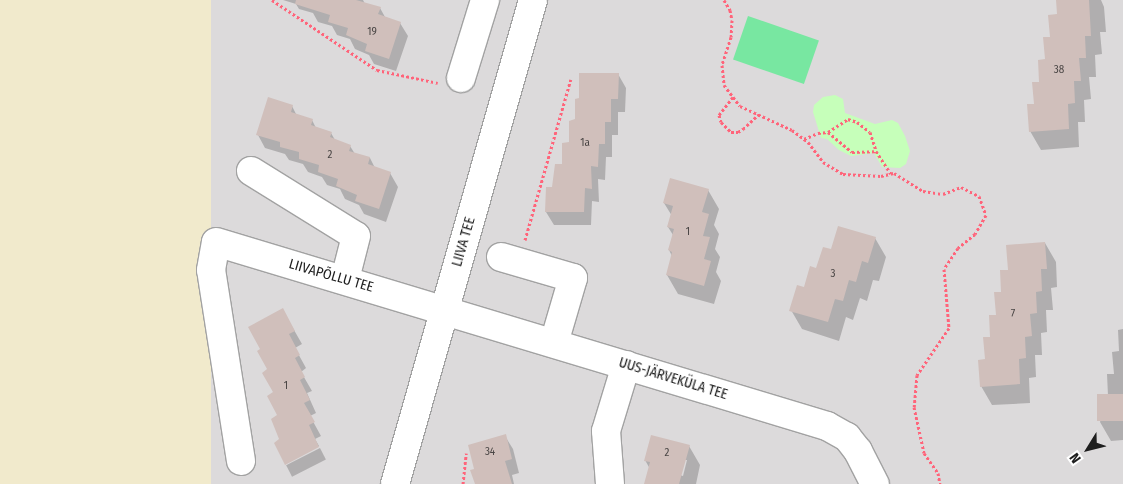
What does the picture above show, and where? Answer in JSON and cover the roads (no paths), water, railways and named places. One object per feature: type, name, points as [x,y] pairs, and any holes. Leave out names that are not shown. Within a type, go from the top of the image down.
[{"type":"street","points":[[462,78],[485,0]]},
{"type":"street","name":"LIIVA TEE","points":[[395,484],[533,0]]},
{"type":"street","points":[[251,171],[356,236],[344,280]]},
{"type":"street","name":"LIIVAPÕLLU TEE","points":[[241,461],[211,270],[216,242],[445,310]]},
{"type":"street","points":[[510,259],[572,278],[554,343]]},
{"type":"street","name":"UUS-JÄRVEKÜLA TEE","points":[[445,310],[828,426],[847,436],[875,484]]},
{"type":"street","points":[[610,484],[606,431],[626,365]]}]
